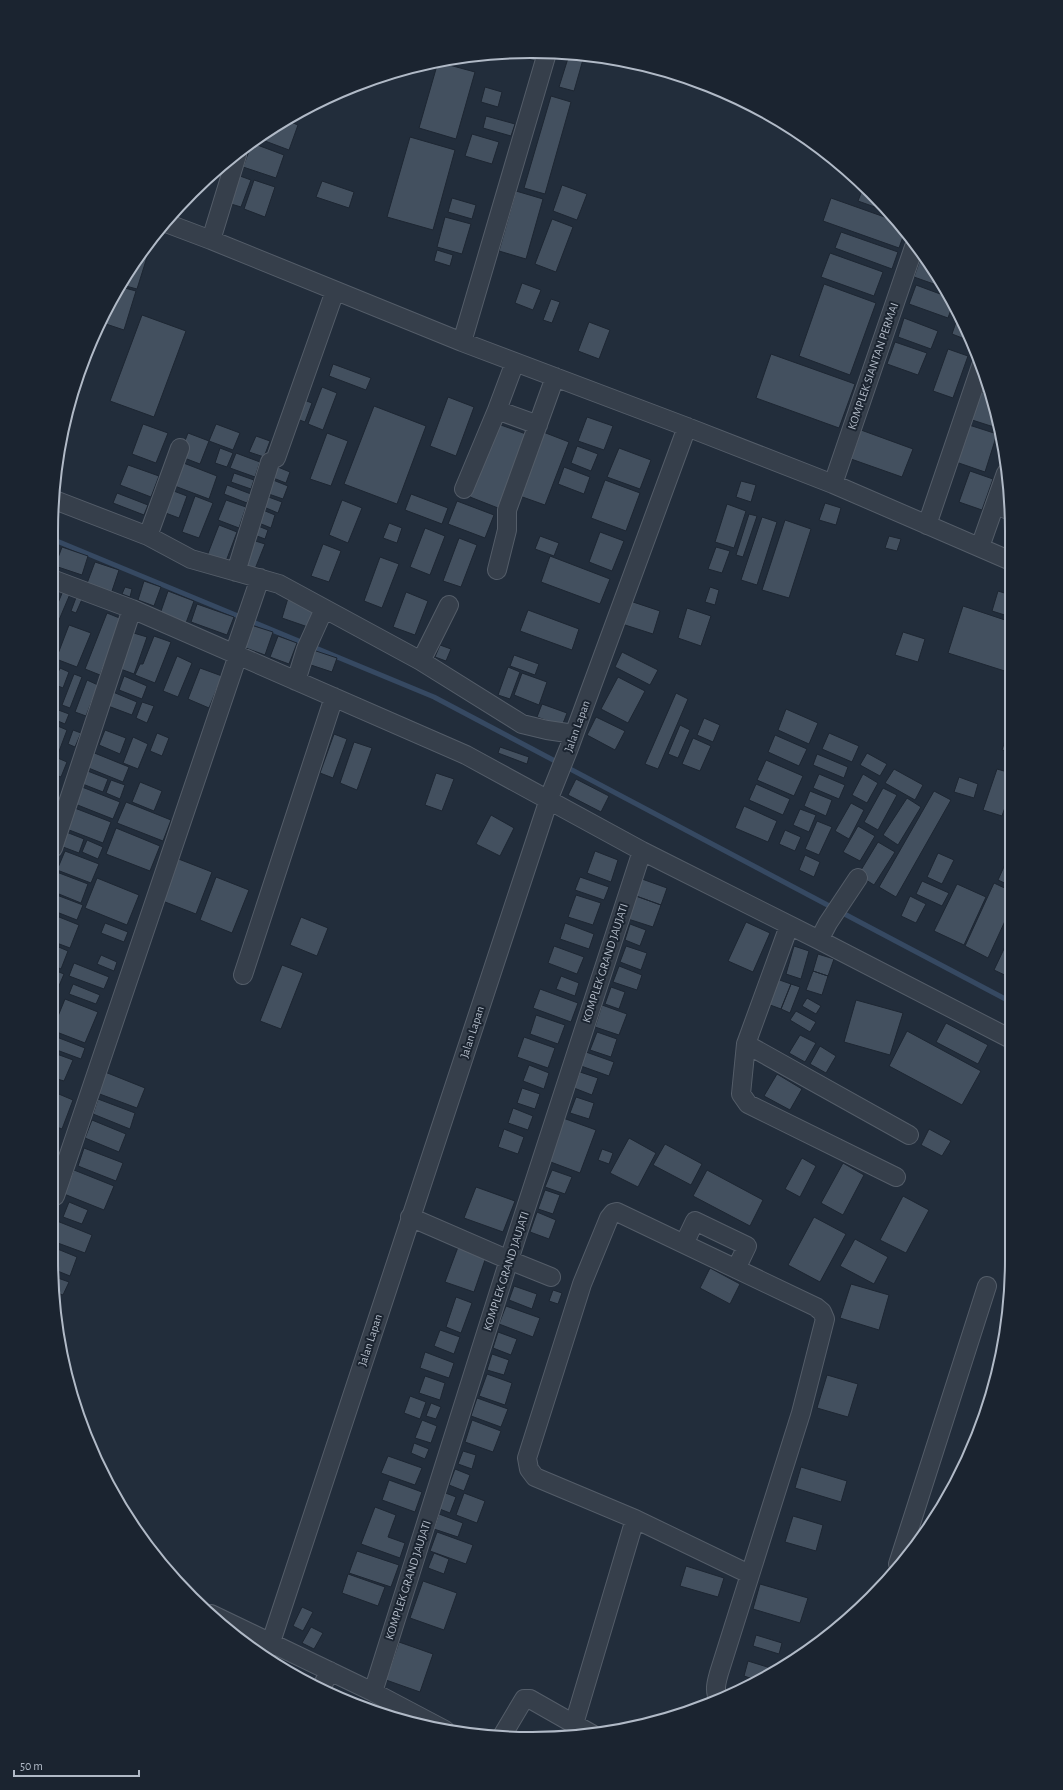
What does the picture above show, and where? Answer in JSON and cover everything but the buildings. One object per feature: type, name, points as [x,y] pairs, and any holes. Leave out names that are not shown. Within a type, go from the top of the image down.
[{"type":"street","points":[[462,342],[545,58]]},
{"type":"street","points":[[211,240],[235,163]]},
{"type":"street","points":[[170,226],[211,240],[462,342],[833,484],[1005,558]]},
{"type":"street","name":"KOMPLEK SIANTAN PERMAI","points":[[833,484],[913,251]]},
{"type":"street","points":[[236,572],[273,460],[335,291]]},
{"type":"street","points":[[464,489],[497,410],[514,362]]},
{"type":"street","points":[[927,525],[978,374]]},
{"type":"street","points":[[497,570],[507,530],[507,510],[555,377]]},
{"type":"street","points":[[497,410],[538,425]]},
{"type":"street","name":"Jalan Lapan","points":[[267,1650],[550,797],[687,427]]},
{"type":"street","points":[[148,536],[180,448]]},
{"type":"street","points":[[59,502],[148,536],[191,559],[236,572],[258,584],[279,584],[322,613],[421,661],[522,724],[547,730],[572,741]]},
{"type":"street","points":[[980,547],[1003,508]]},
{"type":"street","points":[[58,581],[132,610],[466,755],[550,797],[642,851],[1005,1036]]},
{"type":"street","points":[[58,1187],[236,655],[258,584]]},
{"type":"street","points":[[421,661],[449,605]]},
{"type":"street","points":[[58,833],[132,610]]},
{"type":"street","points":[[296,681],[306,649],[322,613]]},
{"type":"street","points":[[243,975],[334,697]]},
{"type":"street","name":"KOMPLEK GRAND JAUJATI","points":[[373,1692],[509,1260],[642,851]]},
{"type":"street","points":[[819,940],[828,923],[858,878]]},
{"type":"street","points":[[789,926],[746,1044],[741,1094],[748,1104],[896,1178]]},
{"type":"street","points":[[746,1044],[909,1135]]},
{"type":"street","points":[[716,1695],[715,1687],[749,1574],[801,1413],[825,1319],[822,1312],[816,1307],[617,1212],[613,1213],[609,1218],[582,1284],[527,1458],[529,1469],[535,1477],[635,1519],[749,1574]]},
{"type":"street","points":[[410,1217],[509,1260],[551,1276]]},
{"type":"street","points":[[684,1244],[695,1221],[747,1246],[736,1269]]},
{"type":"street","points":[[901,1554],[987,1286]]},
{"type":"street","points":[[574,1724],[635,1519]]},
{"type":"street","points":[[250,1639],[267,1650],[330,1671],[427,1720]]},
{"type":"street","points":[[323,1684],[330,1671]]},
{"type":"street","points":[[505,1731],[524,1699],[530,1699],[583,1729]]},
{"type":"waterway","points":[[58,541],[434,697],[1005,999]]}]
